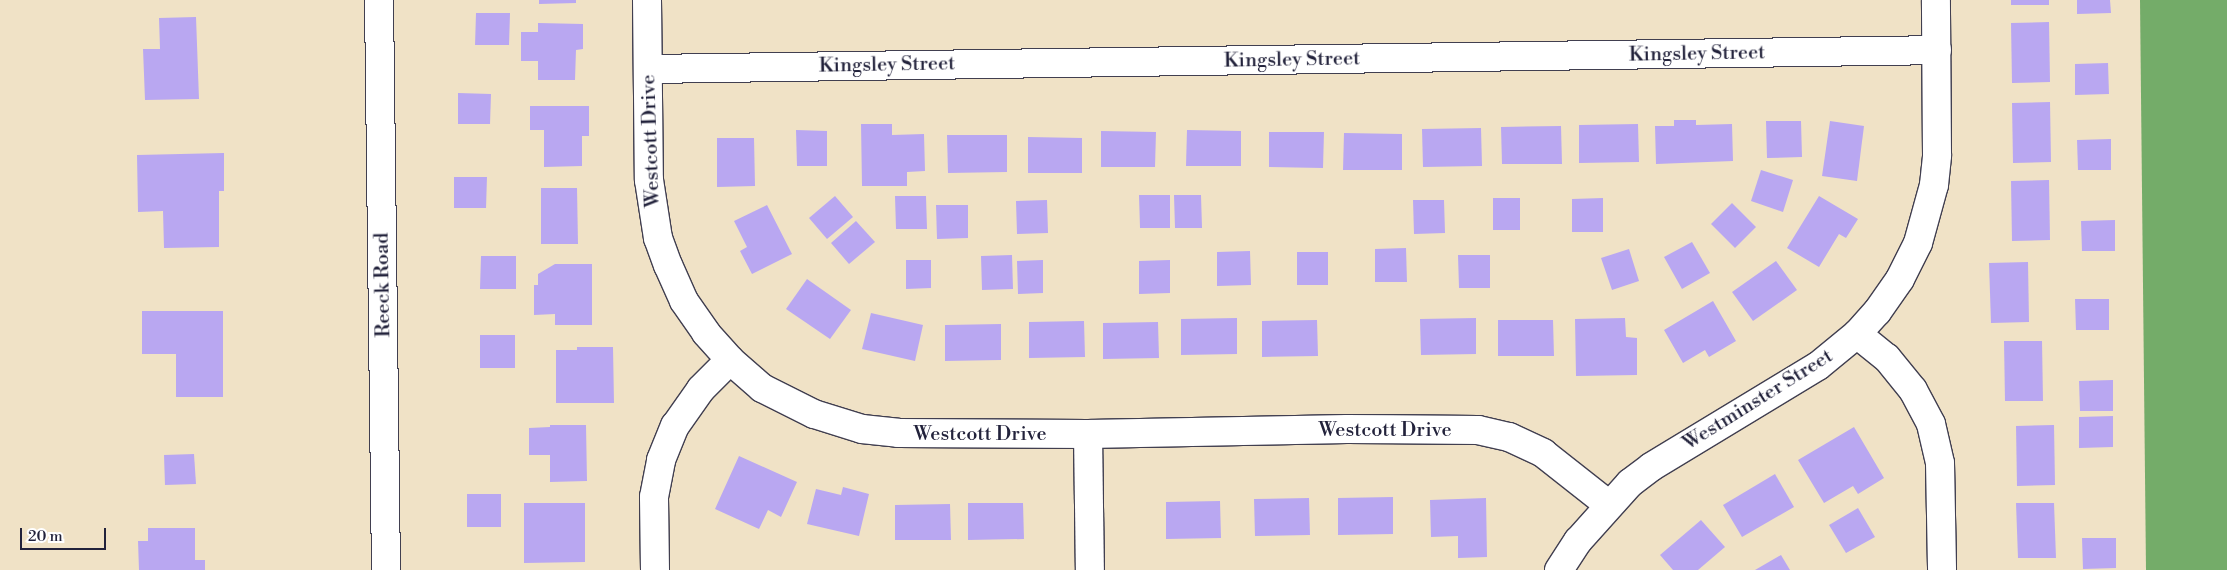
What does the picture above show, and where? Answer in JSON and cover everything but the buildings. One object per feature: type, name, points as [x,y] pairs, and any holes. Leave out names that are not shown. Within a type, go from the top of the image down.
[{"type":"street","name":"Reeck Road","points":[[379,0],[386,570]]},
{"type":"street","name":"Westcott Drive","points":[[647,0],[649,180],[658,238],[684,301],[706,334],[730,360],[762,388],[814,414],[862,429],[898,433],[1088,434],[1347,429],[1478,430],[1509,437],[1543,453],[1609,505]]},
{"type":"street","name":"Westminster Street","points":[[1559,570],[1578,541],[1630,483],[1652,467],[1818,366],[1857,334],[1878,312],[1900,279],[1918,243],[1928,214],[1937,155],[1936,0]]},
{"type":"street","name":"Kingsley Street","points":[[648,69],[1937,50]]},
{"type":"street","points":[[1857,334],[1887,358],[1913,390],[1931,424],[1940,462],[1942,570]]},
{"type":"street","points":[[654,570],[654,498],[660,460],[676,426],[701,389],[730,360]]},
{"type":"street","points":[[1088,434],[1090,570]]},
{"type":"green space","points":[[2140,0],[2227,0],[2227,570],[2146,570]]}]
